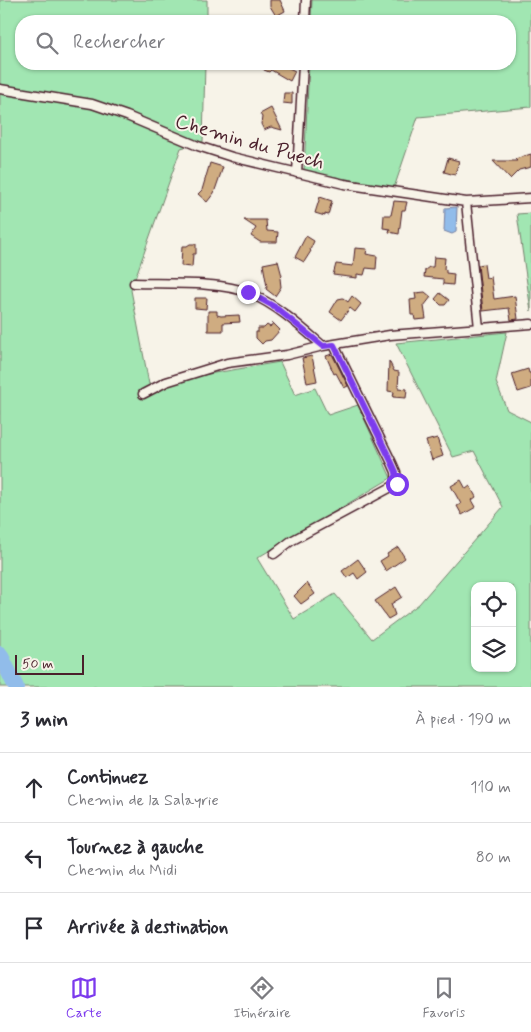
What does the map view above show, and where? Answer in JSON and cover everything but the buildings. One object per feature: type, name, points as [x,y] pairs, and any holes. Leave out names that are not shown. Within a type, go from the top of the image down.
[{"type":"street","points":[[305,15],[306,0]]},
{"type":"street","points":[[297,173],[303,70]]},
{"type":"street","name":"Chemin du Puech","points":[[0,89],[92,104],[127,116],[198,146],[232,157],[344,184],[466,202],[531,198]]},
{"type":"street","points":[[466,202],[479,328]]},
{"type":"street","points":[[134,283],[216,286],[235,288],[248,292],[275,307],[323,346]]},
{"type":"street","points":[[143,394],[166,382],[227,363],[287,355],[323,346],[390,335],[531,324]]},
{"type":"street","points":[[274,554],[291,541],[397,484],[396,472],[392,463],[334,345]]},
{"type":"green space","points":[[0,0],[207,0],[207,15],[15,15],[15,70],[205,70],[203,142],[181,148],[131,290],[149,384],[280,362],[295,395],[315,388],[328,415],[358,405],[391,478],[257,558],[294,619],[335,594],[372,639],[419,604],[503,507],[474,451],[453,457],[396,343],[507,332],[496,382],[507,410],[531,422],[531,687],[0,687]]},
{"type":"green space","points":[[312,0],[531,0],[531,107],[418,117],[394,188],[304,171],[309,70],[516,70],[516,15],[311,15]]},
{"type":"green space","points":[[531,213],[531,311],[517,214]]},
{"type":"water","points":[[457,207],[456,232],[452,234],[444,231],[445,208]]},
{"type":"waterway","points":[[0,654],[16,687]]},
{"type":"route","points":[[248,292],[275,307],[323,346],[334,345],[392,463],[396,472],[397,484]]}]
